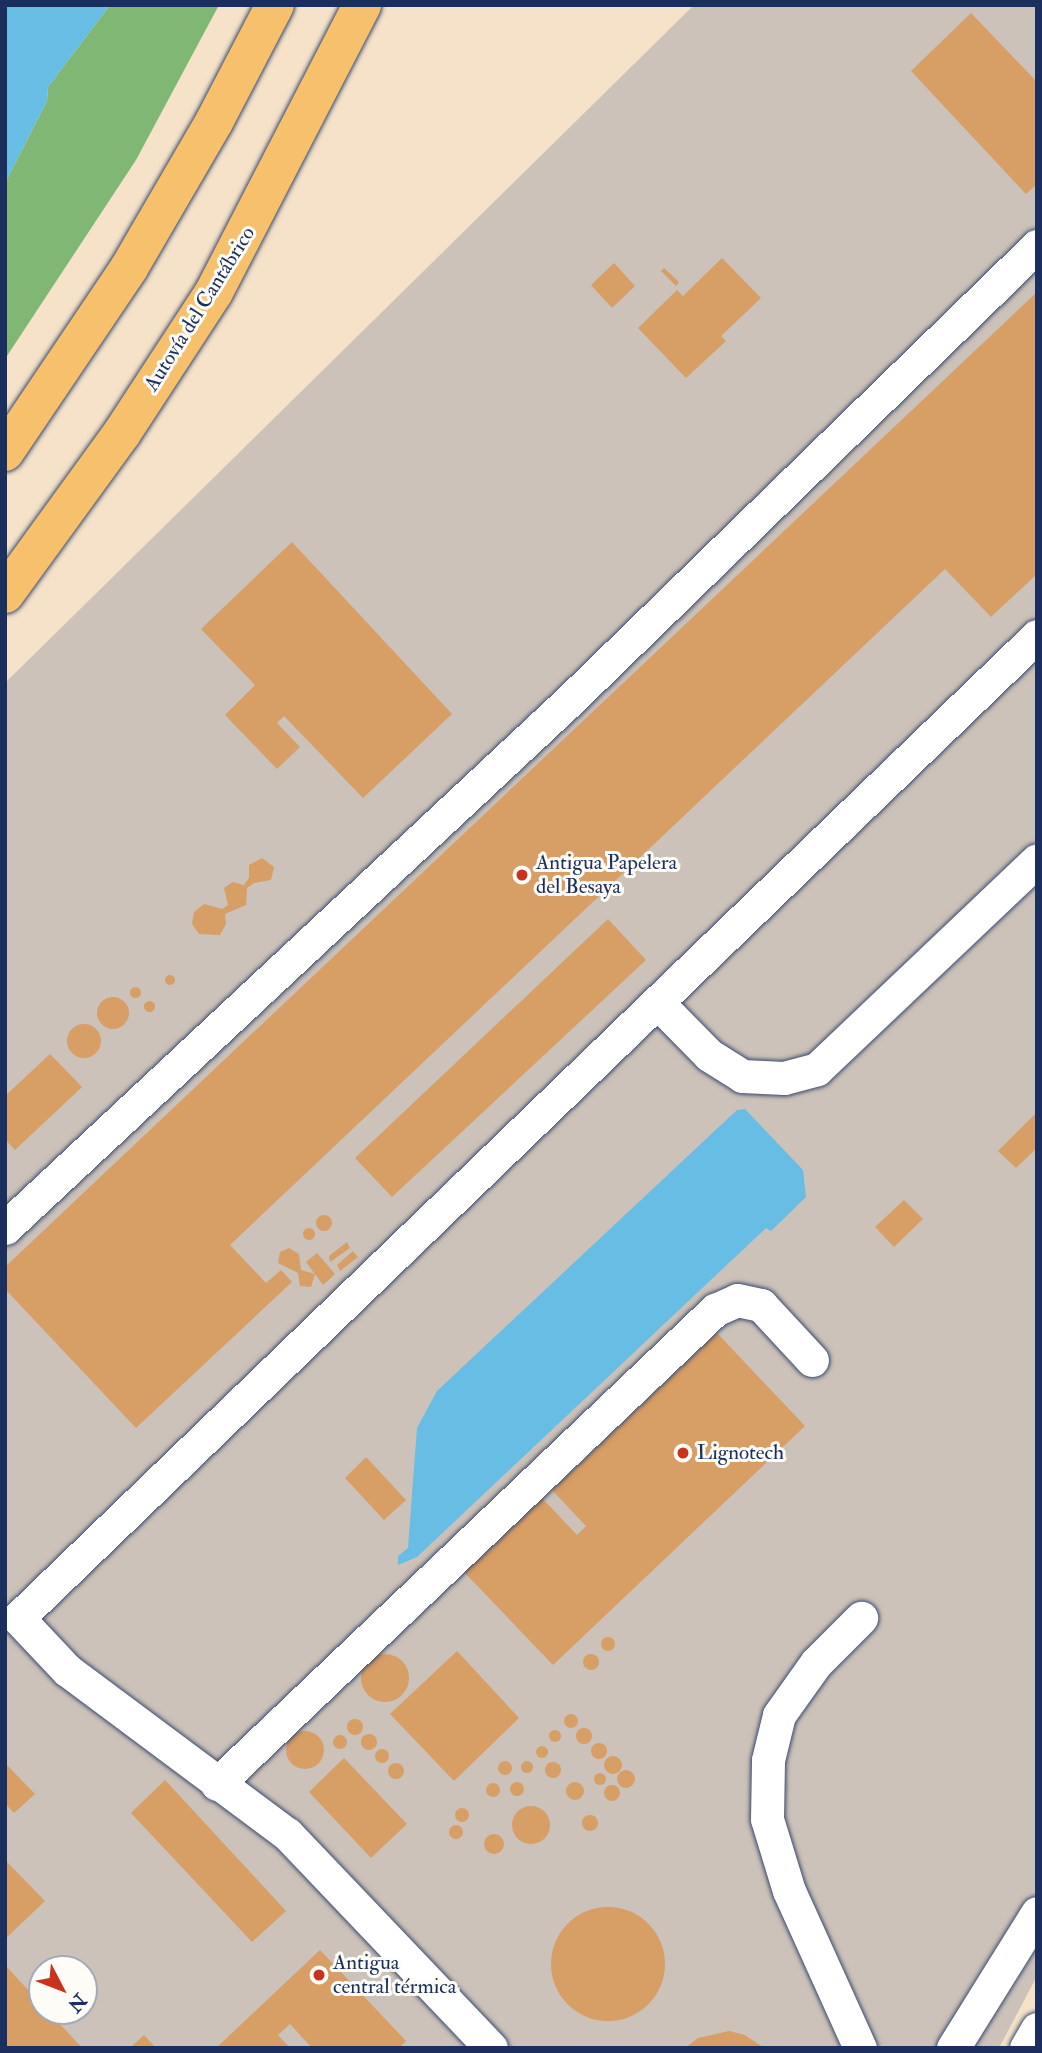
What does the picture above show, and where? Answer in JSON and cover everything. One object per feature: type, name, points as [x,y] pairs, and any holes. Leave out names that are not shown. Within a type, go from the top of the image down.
[{"type":"highway","points":[[5,452],[128,268],[220,110],[275,5]]},
{"type":"highway","name":"Autovía del Cantábrico","points":[[5,594],[122,433],[214,292],[362,5]]},
{"type":"street","points":[[5,1228],[569,701],[1037,246]]},
{"type":"street","points":[[491,2048],[287,1834],[67,1670],[12,1612],[657,1002],[1037,636]]},
{"type":"street","points":[[657,1002],[709,1055],[742,1076],[784,1078],[817,1069],[1037,860]]},
{"type":"street","points":[[217,1784],[715,1310],[737,1300],[761,1305],[812,1360]]},
{"type":"street","points":[[860,2048],[789,1891],[767,1819],[768,1760],[779,1715],[816,1663],[861,1618]]},
{"type":"street","points":[[953,2048],[1037,1913]]},
{"type":"street","points":[[1026,2048],[1037,2029]]},
{"type":"shaded area","points":[[694,5],[1037,5],[1037,1976],[999,2048],[5,2048],[5,683]]},
{"type":"green space","points":[[110,5],[219,5],[136,160],[5,359],[5,183],[47,101],[48,87]]},
{"type":"water","points":[[5,5],[110,5],[48,87],[47,101],[5,183]]},
{"type":"water","points":[[745,1109],[803,1170],[806,1197],[771,1231],[766,1228],[417,1557],[398,1565],[398,1556],[408,1548],[417,1428],[437,1391],[737,1110]]},
{"type":"building","points":[[971,13],[1037,82],[1037,184],[1026,194],[911,71]]},
{"type":"building","points":[[722,258],[761,298],[721,336],[726,341],[686,378],[638,328],[677,290],[683,296]]},
{"type":"building","points":[[614,263],[635,286],[612,308],[591,285]]},
{"type":"building","points":[[664,268],[679,282],[676,286],[661,271]]},
{"type":"building","name":"Antigua Papelera del Besaya","points":[[1037,292],[1037,574],[991,617],[945,569],[230,1245],[266,1283],[281,1270],[292,1282],[136,1428],[5,1289],[5,1267]]},
{"type":"building","points":[[292,542],[452,714],[363,798],[284,716],[277,723],[300,747],[277,769],[225,715],[255,685],[201,629]]},
{"type":"building","points":[[262,858],[274,867],[271,880],[254,883],[247,888],[246,905],[225,914],[226,924],[220,935],[199,934],[192,924],[194,912],[204,904],[222,909],[228,905],[224,888],[233,882],[244,885],[249,878],[249,865]]},
{"type":"building","points":[[608,919],[646,960],[392,1197],[355,1158]]},
{"type":"building","points":[[170,975],[174,976],[174,984],[170,985],[166,984],[165,980],[166,976]]},
{"type":"building","points":[[135,986],[141,992],[135,998],[129,992]]},
{"type":"building","points":[[113,997],[124,1002],[129,1013],[124,1024],[113,1029],[102,1024],[97,1013],[102,1002]]},
{"type":"building","points":[[149,1000],[155,1006],[149,1012],[143,1006]]},
{"type":"building","points":[[84,1024],[96,1029],[101,1041],[96,1053],[84,1058],[72,1053],[67,1041],[72,1029]]},
{"type":"building","points":[[50,1054],[82,1087],[15,1150],[5,1139],[5,1096]]},
{"type":"building","points":[[1037,1112],[1037,1148],[1016,1168],[998,1151]]},
{"type":"building","points":[[904,1200],[923,1219],[894,1247],[875,1227]]},
{"type":"building","points":[[324,1215],[332,1223],[324,1231],[316,1223]]},
{"type":"building","points":[[309,1228],[315,1234],[309,1240],[303,1234]]},
{"type":"building","points":[[347,1242],[350,1248],[330,1262],[329,1256]]},
{"type":"building","points":[[289,1248],[299,1254],[301,1270],[315,1274],[311,1287],[300,1286],[298,1273],[278,1263],[280,1252]]},
{"type":"building","points":[[353,1251],[358,1257],[340,1271],[337,1265]]},
{"type":"building","points":[[317,1253],[335,1274],[323,1285],[306,1262]]},
{"type":"building","name":"Lignotech","points":[[717,1333],[805,1426],[553,1665],[464,1572],[542,1498],[577,1535],[586,1526],[552,1490]]},
{"type":"building","points":[[366,1457],[406,1500],[384,1520],[345,1478]]},
{"type":"building","points":[[605,1637],[611,1637],[615,1644],[611,1651],[605,1651],[601,1647],[601,1641]]},
{"type":"building","points":[[457,1651],[519,1718],[454,1781],[390,1714]]},
{"type":"building","points":[[385,1654],[402,1661],[409,1678],[402,1695],[385,1702],[368,1695],[361,1678],[368,1661]]},
{"type":"building","points":[[591,1654],[597,1656],[597,1668],[591,1670],[585,1668],[583,1662],[585,1656]]},
{"type":"building","points":[[571,1714],[576,1716],[576,1726],[571,1728],[566,1726],[564,1721],[566,1716]]},
{"type":"building","points":[[355,1719],[363,1727],[355,1735],[347,1727]]},
{"type":"building","points":[[584,1728],[590,1730],[590,1742],[584,1744],[578,1742],[576,1736],[578,1730]]},
{"type":"building","points":[[555,1730],[561,1736],[555,1742],[549,1736]]},
{"type":"building","points":[[305,1731],[319,1736],[324,1750],[319,1764],[305,1769],[291,1764],[286,1750],[291,1736]]},
{"type":"building","points":[[369,1734],[377,1742],[369,1750],[361,1742]]},
{"type":"building","points":[[337,1735],[343,1735],[347,1742],[343,1749],[337,1749],[333,1745],[333,1739]]},
{"type":"building","points":[[596,1743],[602,1743],[607,1751],[605,1757],[596,1759],[591,1754],[591,1748]]},
{"type":"building","points":[[542,1746],[548,1752],[542,1758],[536,1752]]},
{"type":"building","points":[[379,1749],[385,1749],[389,1756],[385,1763],[379,1763],[375,1759],[375,1753]]},
{"type":"building","points":[[613,1756],[619,1759],[622,1765],[619,1771],[613,1774],[607,1771],[604,1765],[607,1759]]},
{"type":"building","points":[[344,1758],[407,1824],[371,1858],[309,1792]]},
{"type":"building","points":[[502,1761],[508,1761],[512,1768],[508,1775],[502,1775],[498,1771],[498,1765]]},
{"type":"building","points":[[527,1761],[533,1767],[527,1773],[521,1767]]},
{"type":"building","points":[[553,1762],[559,1764],[559,1776],[553,1778],[547,1776],[545,1770],[547,1764]]},
{"type":"building","points":[[5,1763],[35,1794],[14,1813],[5,1803]]},
{"type":"building","points":[[396,1763],[404,1771],[396,1779],[388,1771]]},
{"type":"building","points":[[626,1770],[632,1773],[635,1779],[632,1785],[626,1788],[620,1785],[617,1779],[620,1773]]},
{"type":"building","points":[[600,1773],[606,1779],[600,1785],[594,1779]]},
{"type":"building","points":[[165,1780],[286,1911],[252,1942],[131,1813]]},
{"type":"building","points":[[514,1782],[520,1782],[524,1789],[520,1796],[514,1796],[510,1792],[510,1786]]},
{"type":"building","points":[[575,1782],[581,1785],[584,1791],[581,1797],[575,1800],[569,1797],[566,1791],[569,1785]]},
{"type":"building","points":[[493,1783],[498,1785],[498,1795],[493,1797],[488,1795],[486,1790],[488,1785]]},
{"type":"building","points":[[612,1785],[618,1787],[618,1799],[612,1801],[606,1799],[604,1793],[606,1787]]},
{"type":"building","points":[[531,1806],[545,1811],[550,1825],[545,1839],[531,1844],[517,1839],[512,1825],[517,1811]]},
{"type":"building","points":[[462,1808],[467,1810],[467,1820],[462,1822],[457,1820],[455,1815],[457,1810]]},
{"type":"building","points":[[590,1815],[598,1823],[590,1831],[582,1823]]},
{"type":"building","points":[[456,1825],[461,1827],[461,1837],[456,1839],[451,1837],[449,1832],[451,1827]]},
{"type":"building","points":[[494,1834],[501,1837],[504,1844],[501,1851],[494,1854],[487,1851],[484,1844],[487,1837]]},
{"type":"building","points":[[5,1860],[45,1901],[5,1939]]},
{"type":"building","points":[[608,1907],[630,1911],[648,1924],[661,1942],[665,1964],[661,1986],[648,2004],[630,2017],[608,2021],[586,2017],[568,2004],[555,1986],[551,1964],[555,1942],[568,1924],[586,1911]]},
{"type":"building","name":"Antigua central térmica","points":[[320,1950],[406,2041],[399,2048],[312,2048],[290,2024],[278,2035],[290,2048],[216,2048]]},
{"type":"building","points":[[5,1965],[28,1990],[28,2025],[61,2025],[82,2048],[5,2048]]},
{"type":"building","points":[[729,2031],[745,2035],[764,2048],[685,2048],[698,2038]]},
{"type":"building","points":[[144,2035],[156,2048],[130,2048]]},
{"type":"place","name":"Antigua Papelera del Besaya","points":[[522,875]]},
{"type":"place","name":"Lignotech","points":[[683,1453]]},
{"type":"place","name":"Antigua central térmica","points":[[319,1975]]}]
